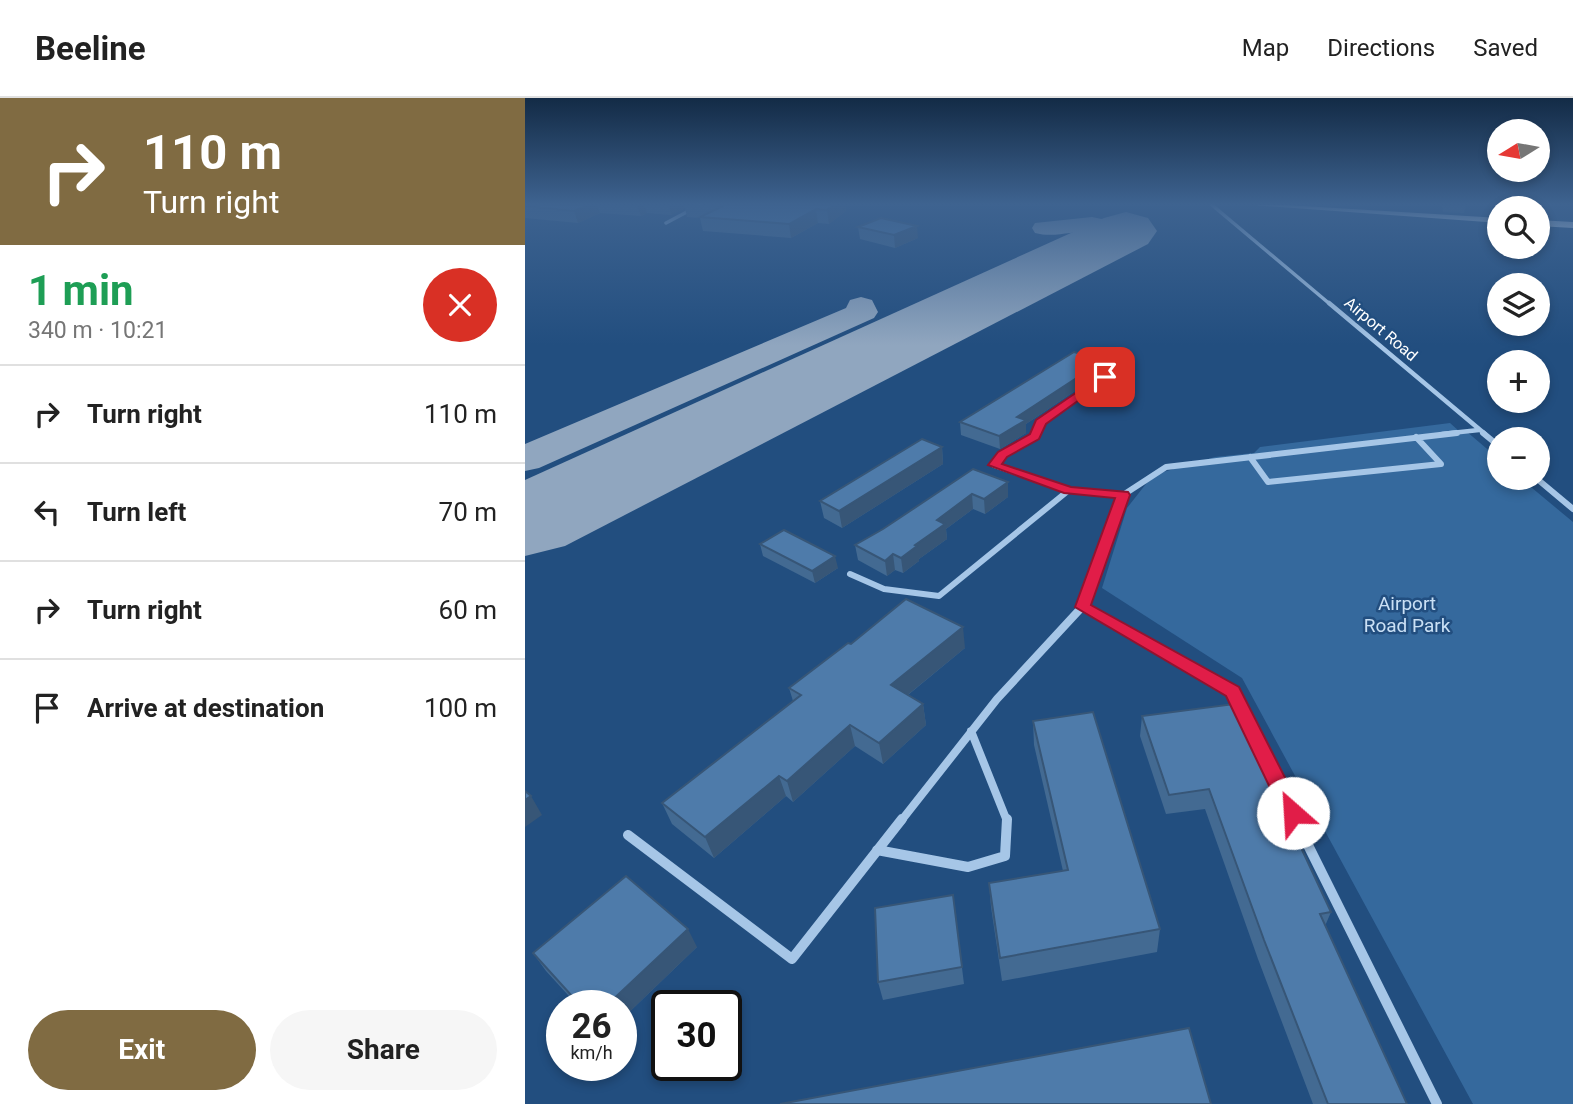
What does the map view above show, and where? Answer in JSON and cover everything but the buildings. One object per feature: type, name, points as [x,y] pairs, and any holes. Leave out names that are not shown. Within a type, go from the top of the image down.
[{"type":"street","name":"Airport Road","points":[[1268,252],[1487,436]]},
{"type":"street","points":[[1105,377],[1041,422],[1035,436],[1003,454],[995,465],[1069,491],[1123,495]]},
{"type":"street","points":[[628,835],[792,959],[997,699],[1083,607],[1123,495],[1166,467],[1479,430]]},
{"type":"street","points":[[1250,457],[1268,482],[1441,464],[1416,438]]},
{"type":"street","points":[[1550,490],[1573,509]]},
{"type":"street","points":[[850,573],[884,589],[939,596],[1069,491]]},
{"type":"street","points":[[1083,607],[1233,692],[1437,1104]]},
{"type":"street","points":[[877,850],[968,867],[1005,856],[1007,817],[971,731]]},
{"type":"green space","name":"Airport Road Park","points":[[1450,423],[1460,432],[1466,431],[1487,449],[1487,490],[1534,490],[1573,522],[1573,1104],[1473,1104],[1242,678],[1102,588],[1127,508],[1153,475],[1215,457],[1254,453],[1260,447]]},
{"type":"taxiway","points":[[525,459],[863,312],[861,306]]},
{"type":"runway","points":[[525,522],[1083,252]]},
{"type":"route","points":[[1105,377],[1041,422],[1035,436],[1003,454],[995,465],[1069,491],[1123,495],[1083,607],[1233,692],[1293,813]]}]
